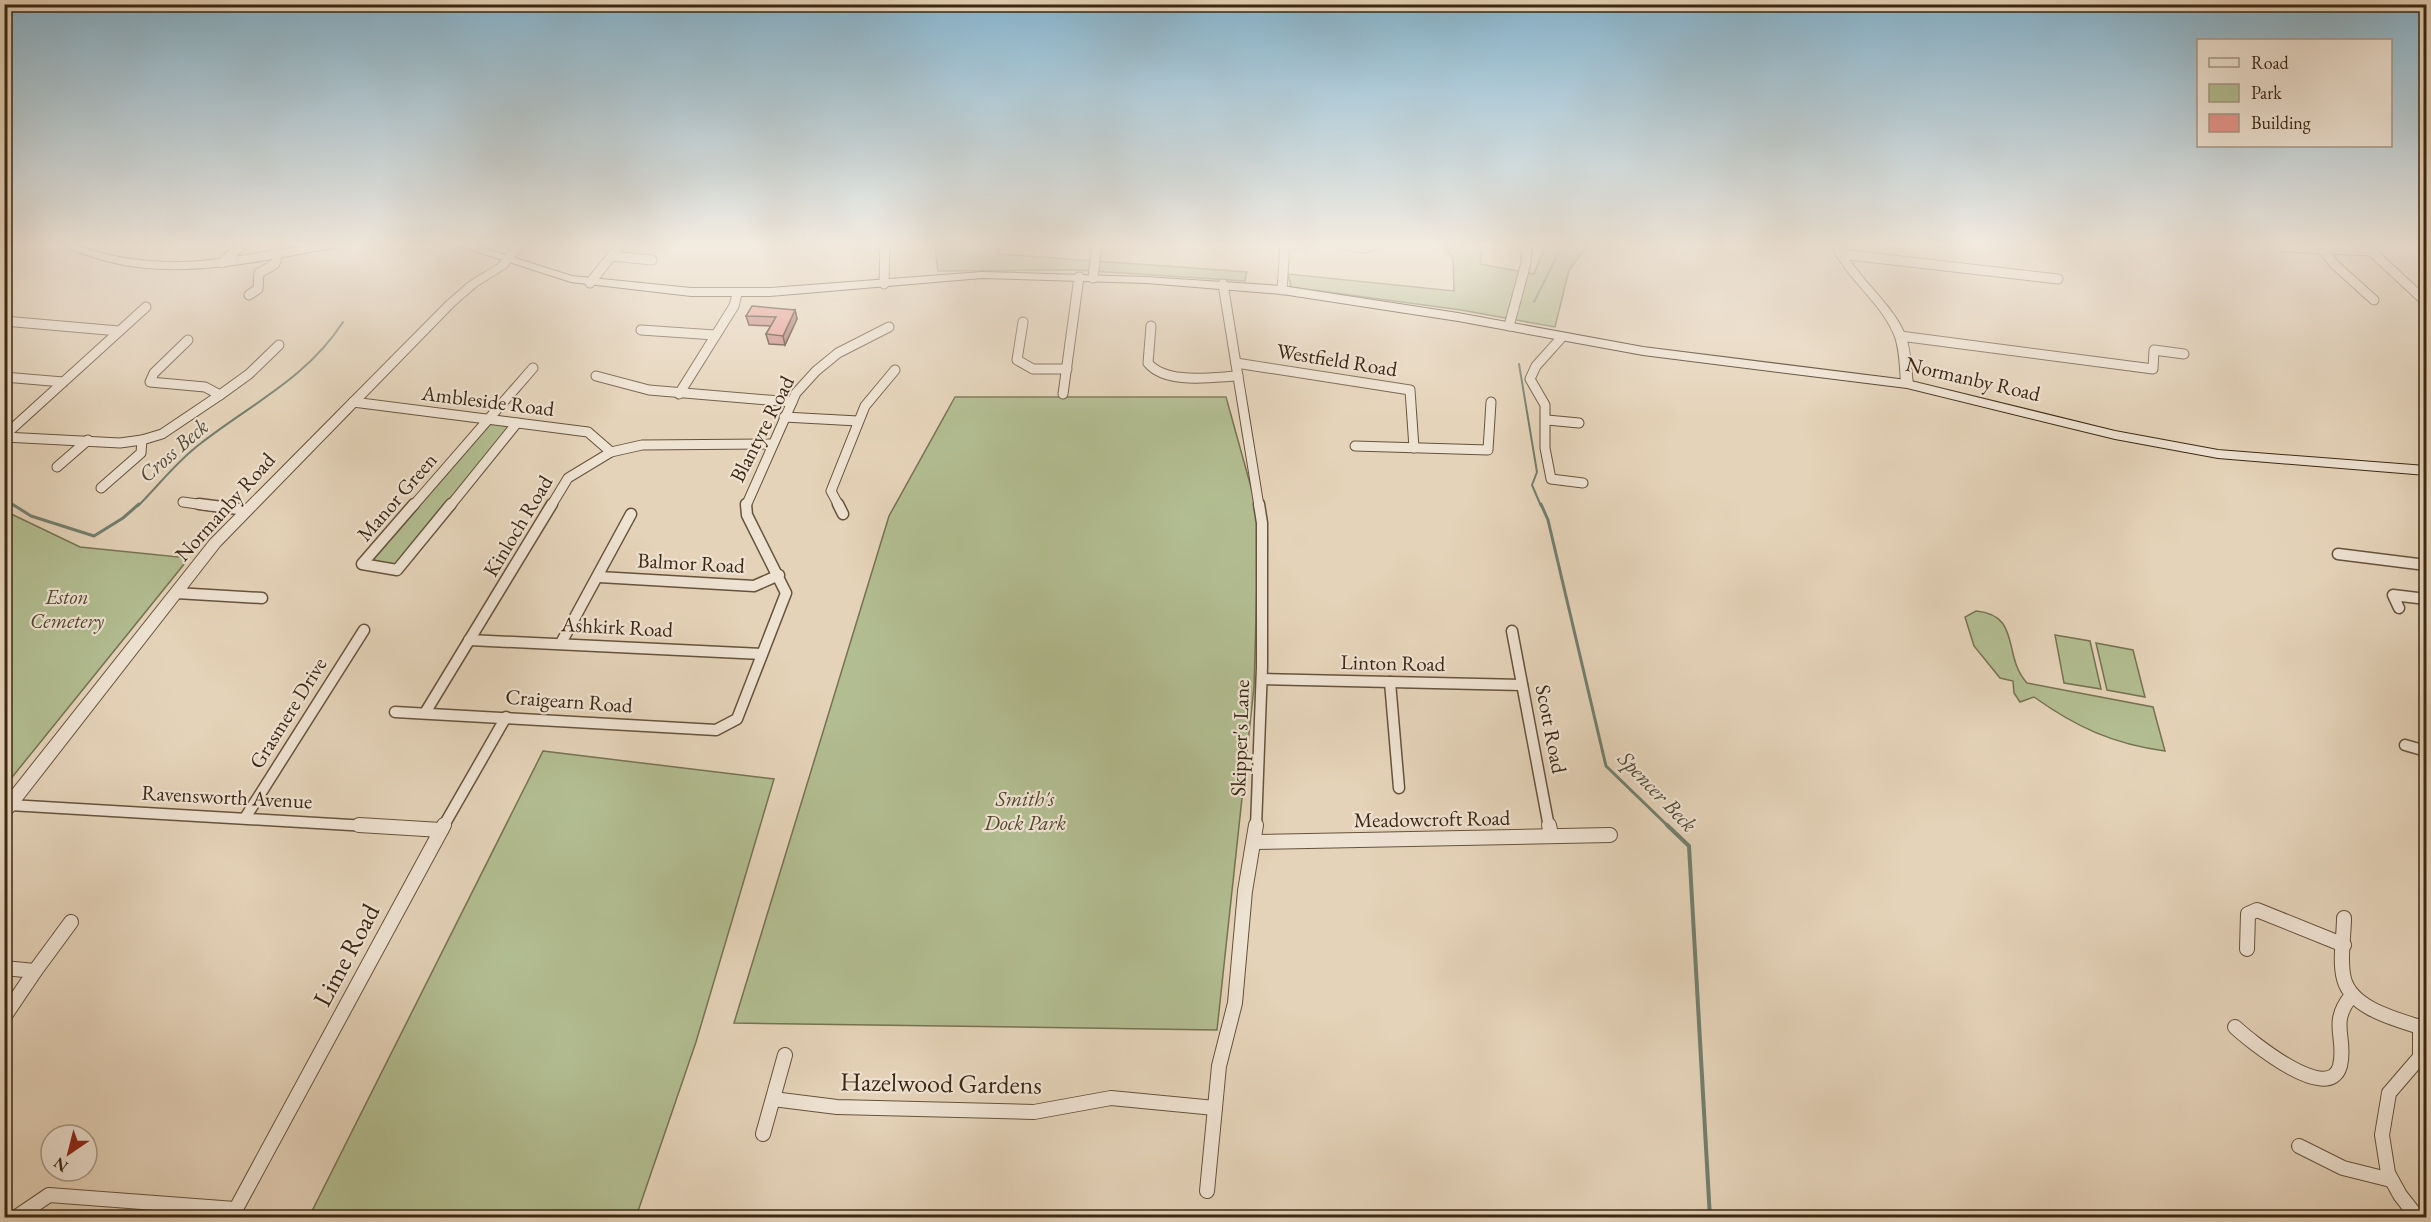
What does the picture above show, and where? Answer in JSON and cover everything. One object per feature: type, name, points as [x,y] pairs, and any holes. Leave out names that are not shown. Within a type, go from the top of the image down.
[{"type":"main road","name":"Normanby Road","points":[[1352,301],[1751,366],[1830,372],[1906,384],[2115,435],[2208,452],[2427,471]]},
{"type":"street","name":"Normanby Road","points":[[7,809],[215,543],[454,301]]},
{"type":"street","points":[[679,394],[735,301]]},
{"type":"street","points":[[1063,394],[1076,301]]},
{"type":"street","name":"Skipper's Lane","points":[[1207,1191],[1219,1066],[1235,1003],[1245,891],[1255,842],[1262,679],[1262,523],[1226,301]]},
{"type":"street","points":[[1509,326],[1516,301]]},
{"type":"street","points":[[1876,301],[1900,336],[1906,384]]},
{"type":"street","points":[[4,437],[146,307]]},
{"type":"street","points":[[4,321],[119,331]]},
{"type":"street","points":[[1023,322],[1017,360],[1031,369],[1066,369]]},
{"type":"street","points":[[1151,326],[1148,363],[1154,371],[1166,375],[1238,376]]},
{"type":"street","name":"Blantyre Road","points":[[737,718],[786,593],[747,515],[746,502],[784,417],[808,376],[861,339],[889,327]]},
{"type":"street","points":[[641,330],[715,335]]},
{"type":"street","points":[[1900,336],[2153,369],[2154,350],[2184,354]]},
{"type":"street","points":[[1562,337],[1556,348],[1533,366],[1530,379],[1545,405],[1547,420],[1545,448],[1551,479],[1583,483]]},
{"type":"street","points":[[188,340],[154,373],[150,382],[205,387],[220,395]]},
{"type":"street","points":[[4,437],[120,443],[162,434],[249,374],[279,345]]},
{"type":"street","name":"Westfield Road","points":[[1236,363],[1410,390],[1414,448]]},
{"type":"street","points":[[488,419],[533,368]]},
{"type":"street","points":[[843,514],[831,490],[865,406],[895,370]]},
{"type":"street","points":[[596,376],[649,390],[679,394],[792,402]]},
{"type":"street","points":[[4,377],[63,382]]},
{"type":"street","name":"Ambleside Road","points":[[353,402],[588,432],[597,437],[605,450],[611,452]]},
{"type":"street","points":[[1355,446],[1488,450],[1491,402]]},
{"type":"street","points":[[784,417],[858,420]]},
{"type":"street","name":"Manor Green","points":[[488,419],[362,564],[397,570],[517,423]]},
{"type":"street","points":[[1547,420],[1579,423]]},
{"type":"street","points":[[57,467],[88,440]]},
{"type":"street","points":[[101,488],[141,453],[142,440]]},
{"type":"street","name":"Kinloch Road","points":[[425,713],[568,478],[579,469],[605,458],[611,452],[651,444],[771,444]]},
{"type":"street","points":[[183,502],[246,510]]},
{"type":"street","points":[[561,643],[599,577],[631,514]]},
{"type":"street","points":[[2338,554],[2427,565]]},
{"type":"street","name":"Balmor Road","points":[[599,577],[754,586],[779,575]]},
{"type":"street","points":[[176,593],[262,598]]},
{"type":"street","points":[[2399,608],[2393,595],[2427,599]]},
{"type":"street","name":"Grasmere Drive","points":[[245,818],[364,630]]},
{"type":"street","name":"Scott Road","points":[[1512,631],[1551,835]]},
{"type":"street","name":"Ashkirk Road","points":[[470,640],[762,654]]},
{"type":"street","name":"Linton Road","points":[[1262,679],[1522,685]]},
{"type":"street","points":[[1390,682],[1399,788]]},
{"type":"street","name":"Craigearn Road","points":[[395,712],[716,730],[729,725],[737,718]]},
{"type":"street","name":"Lime Road","points":[[233,1213],[441,830],[506,717]]},
{"type":"street","points":[[2405,745],[2427,751]]},
{"type":"street","name":"Ravensworth Avenue","points":[[7,809],[245,818],[441,830]]},
{"type":"street","name":"Meadowcroft Road","points":[[1255,842],[1610,835]]},
{"type":"street","points":[[2247,949],[2248,914],[2257,910],[2344,945]]},
{"type":"street","points":[[2344,918],[2344,980],[2352,995],[2368,1006],[2423,1028],[2421,1059],[2415,1068],[2394,1086],[2385,1103],[2381,1140],[2385,1168],[2398,1194],[2418,1218]]},
{"type":"street","points":[[4,1017],[71,922]]},
{"type":"street","points":[[4,968],[35,970]]},
{"type":"street","points":[[2235,1027],[2252,1042],[2304,1075],[2322,1080],[2331,1078],[2337,1072],[2339,1063],[2339,1010],[2352,995]]},
{"type":"street","points":[[763,1134],[785,1055]]},
{"type":"street","name":"Hazelwood Gardens","points":[[773,1099],[837,1107],[1034,1112],[1111,1098],[1215,1108]]},
{"type":"street","points":[[2299,1146],[2336,1167],[2370,1178],[2391,1180]]},
{"type":"street","points":[[15,1218],[48,1195],[233,1213]]},
{"type":"green space","points":[[1395,301],[1561,301],[1555,327]]},
{"type":"green space","name":"Smith's Dock Park","points":[[955,397],[1226,397],[1259,516],[1254,687],[1217,1030],[734,1023],[889,516]]},
{"type":"green space","points":[[492,422],[513,423],[396,566],[373,560]]},
{"type":"green space","name":"Eston Cemetery","points":[[5,511],[80,547],[189,558],[5,786]]},
{"type":"green space","points":[[1976,611],[1990,614],[2000,620],[2006,628],[2015,661],[2027,683],[2153,707],[2165,751],[2128,744],[2096,733],[2034,697],[2020,702],[2014,693],[2013,681],[2000,678],[1974,646],[1965,617]]},
{"type":"green space","points":[[2055,635],[2090,641],[2101,689],[2064,683]]},
{"type":"green space","points":[[2096,643],[2133,650],[2145,697],[2107,690]]},
{"type":"green space","points":[[543,751],[774,779],[696,1042],[636,1217],[309,1217]]},
{"type":"building","points":[[752,306],[795,310],[783,336],[766,334],[776,317],[746,316]]},
{"type":"waterway","name":"Cross Beck","points":[[138,506],[192,451],[277,389],[313,359],[343,322]]},
{"type":"waterway","name":"Spencer Beck","points":[[1519,364],[1537,472],[1532,485],[1541,506]]},
{"type":"waterway","name":"Cross Beck","points":[[4,499],[14,506]]},
{"type":"waterway","name":"Cross Beck","points":[[12,504],[31,516],[94,536],[123,518],[139,504]]},
{"type":"waterway","name":"Spencer Beck","points":[[1541,504],[1548,520],[1606,766],[1669,827]]},
{"type":"waterway","name":"Spencer Beck","points":[[1667,825],[1689,846],[1710,1218]]}]
